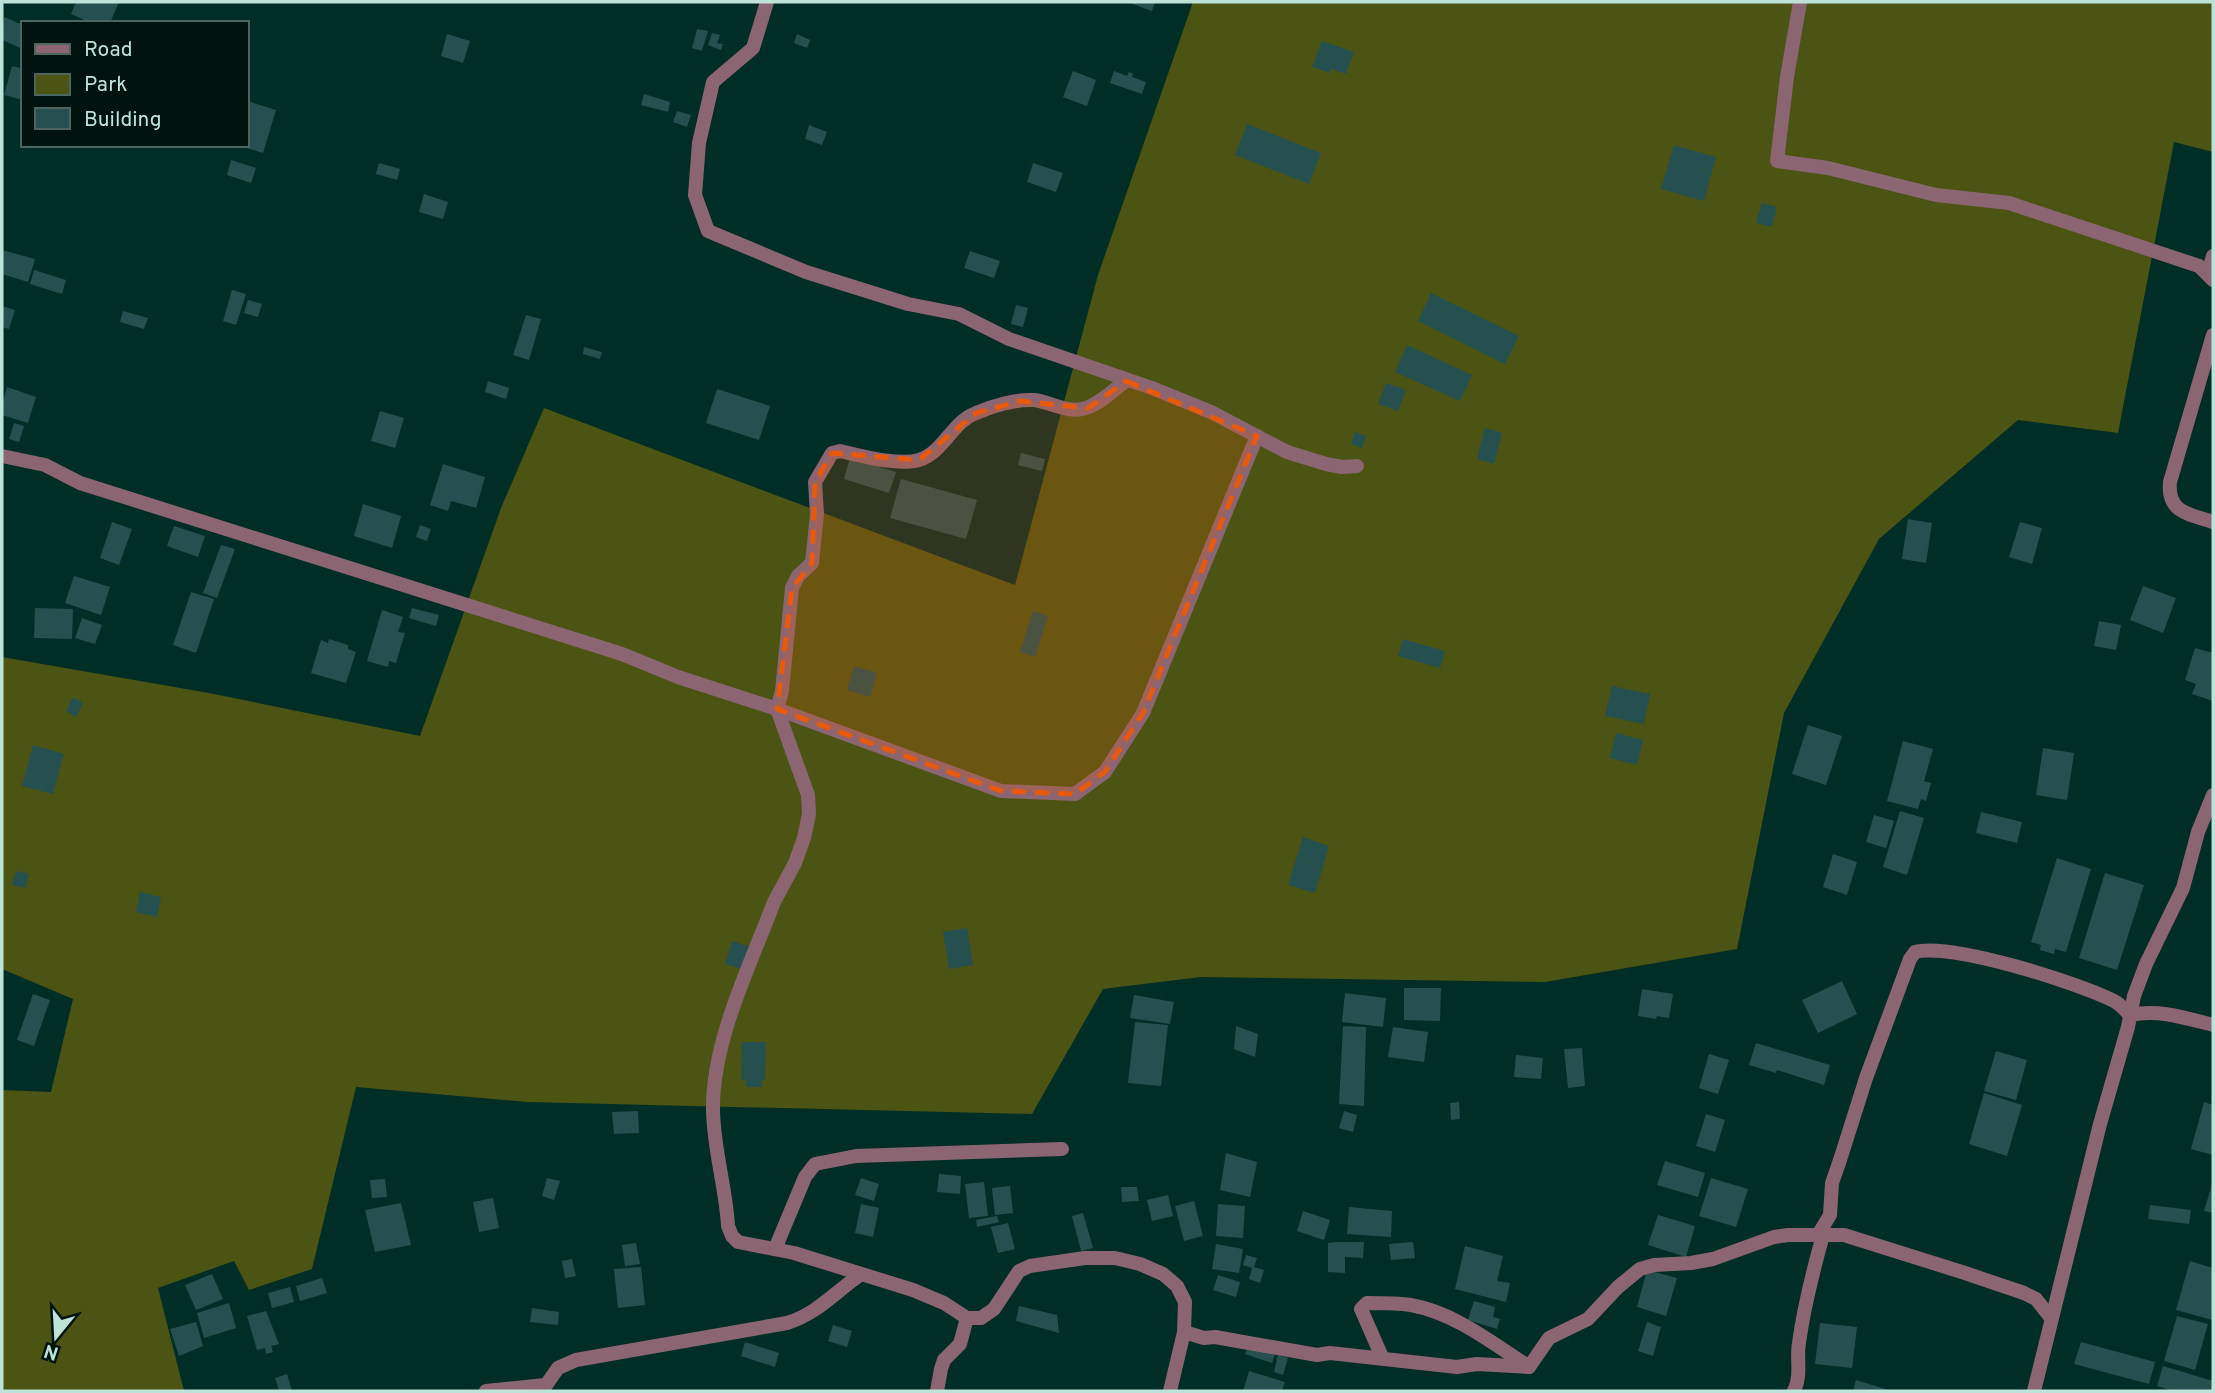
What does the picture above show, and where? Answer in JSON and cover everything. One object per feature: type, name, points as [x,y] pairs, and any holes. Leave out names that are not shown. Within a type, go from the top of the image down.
[{"type":"street","points":[[767,2],[753,48],[713,82],[699,143],[695,195],[708,231],[806,272],[908,304],[958,314],[1009,339],[1152,388],[1211,412],[1287,452],[1326,464],[1357,466]]},
{"type":"street","points":[[1800,2],[1787,77],[1777,161],[1828,168],[1936,195],[2009,203],[2183,260],[2199,266],[2211,277]]},
{"type":"street","points":[[2211,277],[2213,256]]},
{"type":"street","points":[[2213,335],[2168,495],[2173,505],[2182,512],[2213,522]]},
{"type":"street","points":[[1126,381],[1088,408],[1075,410],[1035,400],[1020,401],[976,413],[960,421],[932,454],[919,460],[905,462],[840,451],[832,453],[816,482],[817,514],[812,563],[798,576],[792,588],[782,691],[777,709],[808,794],[809,814],[804,838],[785,884],[774,902],[723,1035],[713,1105],[728,1226],[738,1242],[775,1249],[913,1290],[944,1303],[967,1318],[981,1318],[994,1309],[1018,1271],[1030,1266],[1085,1258],[1115,1258],[1152,1269],[1177,1286],[1185,1302],[1184,1332],[1170,1391]]},
{"type":"street","points":[[2,456],[45,465],[80,483],[622,654],[678,677],[777,709],[1002,791],[1075,794],[1105,772],[1143,713],[1257,436]]},
{"type":"street","points":[[2034,1391],[2134,996],[2146,964],[2183,888],[2198,832],[2213,796]]},
{"type":"street","points":[[1794,1391],[1799,1373],[1798,1346],[1820,1235],[1830,1215],[1832,1183],[1866,1078],[1914,952],[1923,950],[1960,954],[2027,970],[2116,1002],[2130,1015]]},
{"type":"street","points":[[2116,1002],[2134,996]]},
{"type":"street","points":[[2130,1015],[2166,1013],[2213,1025]]},
{"type":"street","points":[[775,1249],[805,1177],[815,1164],[856,1156],[1062,1149]]},
{"type":"street","points":[[1830,1215],[1844,1236]]},
{"type":"street","points":[[1529,1367],[1549,1338],[1588,1319],[1618,1287],[1640,1269],[1713,1259],[1774,1237],[1844,1236],[2024,1293],[2036,1299],[2051,1318]]},
{"type":"street","points":[[835,1266],[838,1290]]},
{"type":"street","points":[[486,1391],[543,1388],[558,1368],[576,1360],[796,1321],[823,1306],[838,1290],[860,1275]]},
{"type":"street","points":[[1382,1357],[1363,1319],[1361,1309],[1367,1303],[1411,1305],[1435,1312],[1472,1329],[1529,1367]]},
{"type":"street","points":[[937,1391],[944,1360],[960,1344],[967,1318]]},
{"type":"street","points":[[1184,1332],[1204,1338],[1215,1337],[1289,1352],[1382,1357],[1457,1367],[1476,1364],[1529,1367]]},
{"type":"highlighted area","points":[[1126,381],[1257,436],[1143,713],[1105,772],[1075,794],[1001,791],[777,709],[792,588],[812,563],[815,482],[832,453],[919,460],[976,413],[1020,401],[1088,408]]},
{"type":"green space","points":[[1193,2],[2213,2],[2213,152],[2174,142],[2118,433],[2018,420],[1879,539],[1784,713],[1737,949],[1545,982],[1201,977],[1103,989],[1032,1114],[527,1102],[356,1087],[312,1269],[249,1290],[234,1261],[158,1288],[184,1391],[2,1391],[2,1090],[51,1092],[73,999],[2,969],[2,657],[209,693],[420,736],[501,508],[544,408],[1015,585],[1098,275]]},
{"type":"building","points":[[76,2],[119,2],[111,21],[87,21],[71,14]]},
{"type":"building","points":[[1127,2],[1155,2],[1152,11]]},
{"type":"building","points":[[4,17],[21,24],[21,48],[2,40]]},
{"type":"building","points":[[697,29],[708,31],[702,51],[692,48]]},
{"type":"building","points":[[712,33],[720,35],[717,43],[723,44],[721,50],[708,45]]},
{"type":"building","points":[[447,34],[470,41],[463,63],[441,56]]},
{"type":"building","points":[[797,34],[810,40],[807,48],[794,43]]},
{"type":"building","points":[[1322,41],[1354,52],[1346,74],[1331,69],[1330,73],[1312,67]]},
{"type":"building","points":[[12,66],[21,68],[21,99],[4,95]]},
{"type":"building","points":[[1073,71],[1096,80],[1087,106],[1063,97]]},
{"type":"building","points":[[1114,71],[1127,76],[1129,72],[1133,74],[1132,77],[1146,82],[1142,94],[1110,83]]},
{"type":"building","points":[[644,94],[670,102],[668,112],[641,105]]},
{"type":"building","points":[[248,101],[276,110],[263,153],[244,147],[248,147]]},
{"type":"building","points":[[677,111],[691,115],[687,127],[673,122]]},
{"type":"building","points":[[1247,124],[1321,153],[1309,184],[1235,155]]},
{"type":"building","points":[[809,125],[827,132],[822,145],[805,139]]},
{"type":"building","points":[[1674,145],[1716,157],[1704,201],[1661,189]]},
{"type":"building","points":[[231,160],[256,168],[251,183],[227,175]]},
{"type":"building","points":[[379,163],[400,169],[397,180],[376,174]]},
{"type":"building","points":[[1033,163],[1063,173],[1056,192],[1027,182]]},
{"type":"building","points":[[424,194],[448,202],[443,219],[419,212]]},
{"type":"building","points":[[1762,203],[1777,207],[1772,227],[1756,223]]},
{"type":"building","points":[[2,250],[35,259],[28,282],[2,274]]},
{"type":"building","points":[[970,251],[1000,261],[994,278],[964,268]]},
{"type":"building","points":[[34,270],[66,280],[62,294],[30,284]]},
{"type":"building","points":[[232,290],[246,294],[236,325],[223,321]]},
{"type":"building","points":[[1431,293],[1519,336],[1505,364],[1418,321]]},
{"type":"building","points":[[248,300],[262,304],[258,317],[244,313]]},
{"type":"building","points":[[1016,305],[1028,308],[1023,327],[1011,324]]},
{"type":"building","points":[[2,306],[15,310],[9,329],[2,327]]},
{"type":"building","points":[[123,311],[148,318],[144,329],[120,322]]},
{"type":"building","points":[[526,315],[541,319],[529,360],[513,355]]},
{"type":"building","points":[[1407,345],[1472,375],[1460,401],[1395,372]]},
{"type":"building","points":[[584,347],[602,352],[600,359],[583,354]]},
{"type":"building","points":[[488,381],[509,388],[506,399],[485,392]]},
{"type":"building","points":[[1386,383],[1406,390],[1398,411],[1378,404]]},
{"type":"building","points":[[7,387],[36,397],[28,423],[2,415]]},
{"type":"building","points":[[717,389],[770,406],[759,440],[706,423]]},
{"type":"building","points":[[380,411],[404,418],[395,448],[371,441]]},
{"type":"building","points":[[14,423],[24,426],[19,442],[9,439]]},
{"type":"building","points":[[1485,428],[1502,433],[1494,464],[1477,459]]},
{"type":"building","points":[[1355,432],[1366,436],[1362,448],[1351,444]]},
{"type":"building","points":[[1021,453],[1045,459],[1042,471],[1018,465]]},
{"type":"building","points":[[850,458],[896,472],[889,493],[844,479]]},
{"type":"building","points":[[443,464],[485,477],[476,508],[451,501],[448,511],[430,505]]},
{"type":"building","points":[[901,479],[977,500],[966,539],[890,518]]},
{"type":"building","points":[[363,504],[401,516],[392,548],[354,536]]},
{"type":"building","points":[[1908,519],[1932,523],[1926,563],[1902,559]]},
{"type":"building","points":[[112,522],[132,529],[119,565],[100,558]]},
{"type":"building","points":[[2020,522],[2042,528],[2032,564],[2009,557]]},
{"type":"building","points":[[420,525],[431,529],[427,541],[416,537]]},
{"type":"building","points":[[174,526],[205,536],[198,557],[167,546]]},
{"type":"building","points":[[221,545],[235,549],[217,598],[203,593]]},
{"type":"building","points":[[74,576],[110,587],[101,615],[65,603]]},
{"type":"building","points":[[2143,586],[2176,598],[2163,633],[2130,620]]},
{"type":"building","points":[[191,592],[214,599],[196,653],[173,645]]},
{"type":"building","points":[[35,608],[73,609],[72,639],[34,638]]},
{"type":"building","points":[[412,608],[439,615],[436,626],[409,618]]},
{"type":"building","points":[[382,610],[403,617],[398,632],[405,633],[396,663],[389,661],[388,667],[367,661]]},
{"type":"building","points":[[1033,611],[1048,616],[1035,657],[1020,652]]},
{"type":"building","points":[[82,618],[102,625],[95,644],[75,638]]},
{"type":"building","points":[[2099,621],[2121,625],[2116,650],[2094,646]]},
{"type":"building","points":[[329,639],[348,645],[348,649],[356,652],[346,683],[311,673],[321,640],[328,643]]},
{"type":"building","points":[[1403,639],[1445,651],[1440,668],[1398,656]]},
{"type":"building","points":[[2195,648],[2213,653],[2213,701],[2192,694],[2196,684],[2185,680]]},
{"type":"building","points":[[854,666],[877,673],[870,697],[847,690]]},
{"type":"building","points":[[1612,686],[1650,694],[1644,724],[1605,716]]},
{"type":"building","points":[[73,697],[83,703],[76,717],[66,711]]},
{"type":"building","points":[[1808,725],[1842,736],[1826,785],[1792,774]]},
{"type":"building","points":[[1616,733],[1643,740],[1637,765],[1610,758]]},
{"type":"building","points":[[1903,741],[1933,749],[1924,781],[1931,783],[1926,801],[1921,799],[1918,809],[1887,801]]},
{"type":"building","points":[[33,745],[64,754],[53,794],[22,786]]},
{"type":"building","points":[[2043,748],[2074,753],[2067,800],[2036,795]]},
{"type":"building","points":[[1900,811],[1924,818],[1907,875],[1883,867]]},
{"type":"building","points":[[1981,812],[2022,822],[2017,843],[1976,833]]},
{"type":"building","points":[[1874,815],[1894,821],[1886,848],[1866,842]]},
{"type":"building","points":[[1303,837],[1329,846],[1315,893],[1288,885]]},
{"type":"building","points":[[1833,854],[1857,862],[1847,895],[1823,887]]},
{"type":"building","points":[[2057,858],[2091,869],[2066,952],[2055,949],[2054,954],[2040,950],[2041,945],[2031,942]]},
{"type":"building","points":[[16,871],[29,874],[25,888],[12,885]]},
{"type":"building","points":[[2105,873],[2144,885],[2117,970],[2079,958]]},
{"type":"building","points":[[140,892],[161,897],[157,917],[136,912]]},
{"type":"building","points":[[967,928],[973,965],[949,969],[943,932]]},
{"type":"building","points":[[732,941],[754,948],[747,971],[725,964]]},
{"type":"building","points":[[1842,981],[1857,1014],[1818,1033],[1802,1000]]},
{"type":"building","points":[[1404,988],[1441,988],[1440,1021],[1404,1020]]},
{"type":"building","points":[[1642,989],[1673,994],[1669,1018],[1638,1016]]},
{"type":"building","points":[[1345,993],[1386,998],[1383,1027],[1342,1022]]},
{"type":"building","points":[[33,994],[50,1000],[34,1046],[17,1040]]},
{"type":"building","points":[[1134,995],[1174,1002],[1170,1024],[1130,1018]]},
{"type":"building","points":[[1135,1022],[1168,1025],[1161,1086],[1128,1083]]},
{"type":"building","points":[[1236,1026],[1258,1034],[1255,1057],[1234,1049]]},
{"type":"building","points":[[1343,1026],[1366,1027],[1364,1106],[1339,1104]]},
{"type":"building","points":[[1393,1027],[1428,1032],[1424,1062],[1388,1057]]},
{"type":"building","points":[[742,1042],[766,1042],[765,1080],[762,1080],[762,1087],[746,1087],[746,1080],[741,1080]]},
{"type":"building","points":[[1756,1043],[1830,1065],[1824,1085],[1777,1070],[1776,1073],[1749,1065]]},
{"type":"building","points":[[1582,1048],[1585,1086],[1568,1088],[1564,1049]]},
{"type":"building","points":[[1996,1051],[2027,1060],[2016,1100],[1984,1091]]},
{"type":"building","points":[[1709,1054],[1729,1060],[1718,1094],[1699,1088]]},
{"type":"building","points":[[1516,1055],[1543,1058],[1541,1079],[1514,1077]]},
{"type":"building","points":[[1984,1093],[2022,1105],[2007,1156],[1969,1144]]},
{"type":"building","points":[[1459,1102],[1460,1119],[1451,1120],[1450,1103]]},
{"type":"building","points":[[2204,1102],[2213,1105],[2213,1155],[2191,1149]]},
{"type":"building","points":[[638,1111],[639,1133],[614,1134],[612,1112]]},
{"type":"building","points":[[1344,1111],[1357,1115],[1353,1132],[1339,1128]]},
{"type":"building","points":[[1706,1114],[1725,1120],[1715,1152],[1696,1146]]},
{"type":"building","points":[[1226,1153],[1257,1162],[1250,1197],[1220,1190]]},
{"type":"building","points":[[1665,1161],[1705,1173],[1698,1197],[1657,1185]]},
{"type":"building","points":[[939,1174],[961,1176],[960,1194],[937,1192]]},
{"type":"building","points":[[547,1178],[560,1181],[554,1200],[542,1196]]},
{"type":"building","points":[[861,1178],[879,1184],[874,1201],[855,1195]]},
{"type":"building","points":[[1711,1178],[1748,1189],[1736,1227],[1699,1216]]},
{"type":"building","points":[[385,1179],[387,1197],[372,1198],[370,1180]]},
{"type":"building","points":[[2213,1181],[2213,1213],[2204,1211]]},
{"type":"building","points":[[984,1182],[988,1216],[969,1218],[965,1184]]},
{"type":"building","points":[[1010,1186],[1013,1213],[995,1215],[992,1188]]},
{"type":"building","points":[[1121,1187],[1137,1187],[1139,1201],[1122,1202]]},
{"type":"building","points":[[1168,1195],[1173,1216],[1152,1221],[1147,1200]]},
{"type":"building","points":[[493,1198],[499,1228],[479,1232],[473,1202]]},
{"type":"building","points":[[1194,1201],[1203,1236],[1184,1241],[1175,1206]]},
{"type":"building","points":[[401,1203],[411,1245],[375,1252],[365,1210]]},
{"type":"building","points":[[861,1204],[879,1208],[873,1237],[855,1233]]},
{"type":"building","points":[[1218,1204],[1245,1206],[1243,1238],[1216,1236]]},
{"type":"building","points":[[2150,1205],[2191,1210],[2189,1224],[2148,1219]]},
{"type":"building","points":[[1349,1207],[1392,1211],[1391,1237],[1347,1234]]},
{"type":"building","points":[[1303,1211],[1330,1220],[1324,1240],[1297,1231]]},
{"type":"building","points":[[1083,1213],[1093,1248],[1081,1251],[1072,1216]]},
{"type":"building","points":[[1658,1215],[1695,1226],[1686,1257],[1648,1245]]},
{"type":"building","points":[[997,1216],[999,1222],[977,1227],[976,1220]]},
{"type":"building","points":[[1008,1223],[1015,1249],[998,1253],[991,1227]]},
{"type":"building","points":[[1364,1242],[1363,1258],[1345,1257],[1345,1273],[1328,1272],[1328,1243]]},
{"type":"building","points":[[1413,1242],[1415,1258],[1391,1260],[1389,1244]]},
{"type":"building","points":[[636,1243],[640,1264],[625,1266],[622,1245]]},
{"type":"building","points":[[1216,1244],[1243,1249],[1239,1273],[1212,1269]]},
{"type":"building","points":[[1465,1246],[1503,1256],[1497,1281],[1510,1283],[1506,1302],[1455,1289]]},
{"type":"building","points":[[1246,1255],[1257,1258],[1254,1267],[1264,1270],[1260,1283],[1249,1279],[1252,1268],[1243,1265]]},
{"type":"building","points":[[572,1259],[576,1276],[565,1278],[562,1261]]},
{"type":"building","points":[[2190,1261],[2213,1268],[2212,1320],[2176,1310]]},
{"type":"building","points":[[641,1267],[645,1305],[618,1308],[614,1269]]},
{"type":"building","points":[[1647,1270],[1677,1278],[1666,1316],[1637,1307]]},
{"type":"building","points":[[212,1274],[223,1299],[196,1310],[185,1285]]},
{"type":"building","points":[[1218,1275],[1240,1282],[1236,1297],[1213,1290]]},
{"type":"building","points":[[322,1278],[327,1293],[300,1301],[296,1286]]},
{"type":"building","points":[[290,1287],[294,1302],[272,1308],[268,1293]]},
{"type":"building","points":[[1474,1301],[1495,1307],[1493,1317],[1500,1319],[1497,1329],[1468,1320]]},
{"type":"building","points":[[229,1303],[236,1328],[204,1338],[197,1313]]},
{"type":"building","points":[[1019,1306],[1057,1315],[1059,1333],[1016,1321]]},
{"type":"building","points":[[532,1308],[559,1312],[558,1325],[530,1322]]},
{"type":"building","points":[[266,1311],[279,1344],[271,1346],[273,1352],[266,1354],[265,1348],[257,1350],[247,1316]]},
{"type":"building","points":[[2177,1316],[2208,1324],[2195,1370],[2164,1361]]},
{"type":"building","points":[[196,1322],[203,1346],[179,1356],[170,1329]]},
{"type":"building","points":[[1647,1322],[1661,1327],[1653,1356],[1638,1351]]},
{"type":"building","points":[[1820,1323],[1857,1327],[1852,1368],[1815,1364]]},
{"type":"building","points":[[833,1325],[852,1331],[847,1347],[828,1341]]},
{"type":"building","points":[[745,1342],[779,1353],[775,1367],[741,1356]]},
{"type":"building","points":[[2081,1342],[2155,1362],[2149,1384],[2074,1364]]},
{"type":"building","points":[[1249,1344],[1275,1353],[1272,1363],[1245,1354]]},
{"type":"building","points":[[1278,1355],[1288,1358],[1283,1375],[1274,1372]]},
{"type":"building","points":[[2163,1366],[2213,1381],[2213,1391],[2173,1391],[2157,1386]]},
{"type":"building","points":[[1249,1371],[1285,1382],[1282,1391],[1243,1391]]},
{"type":"building","points":[[287,1374],[292,1391],[279,1391],[275,1378]]},
{"type":"building","points":[[1856,1380],[1892,1391],[1853,1391]]}]
